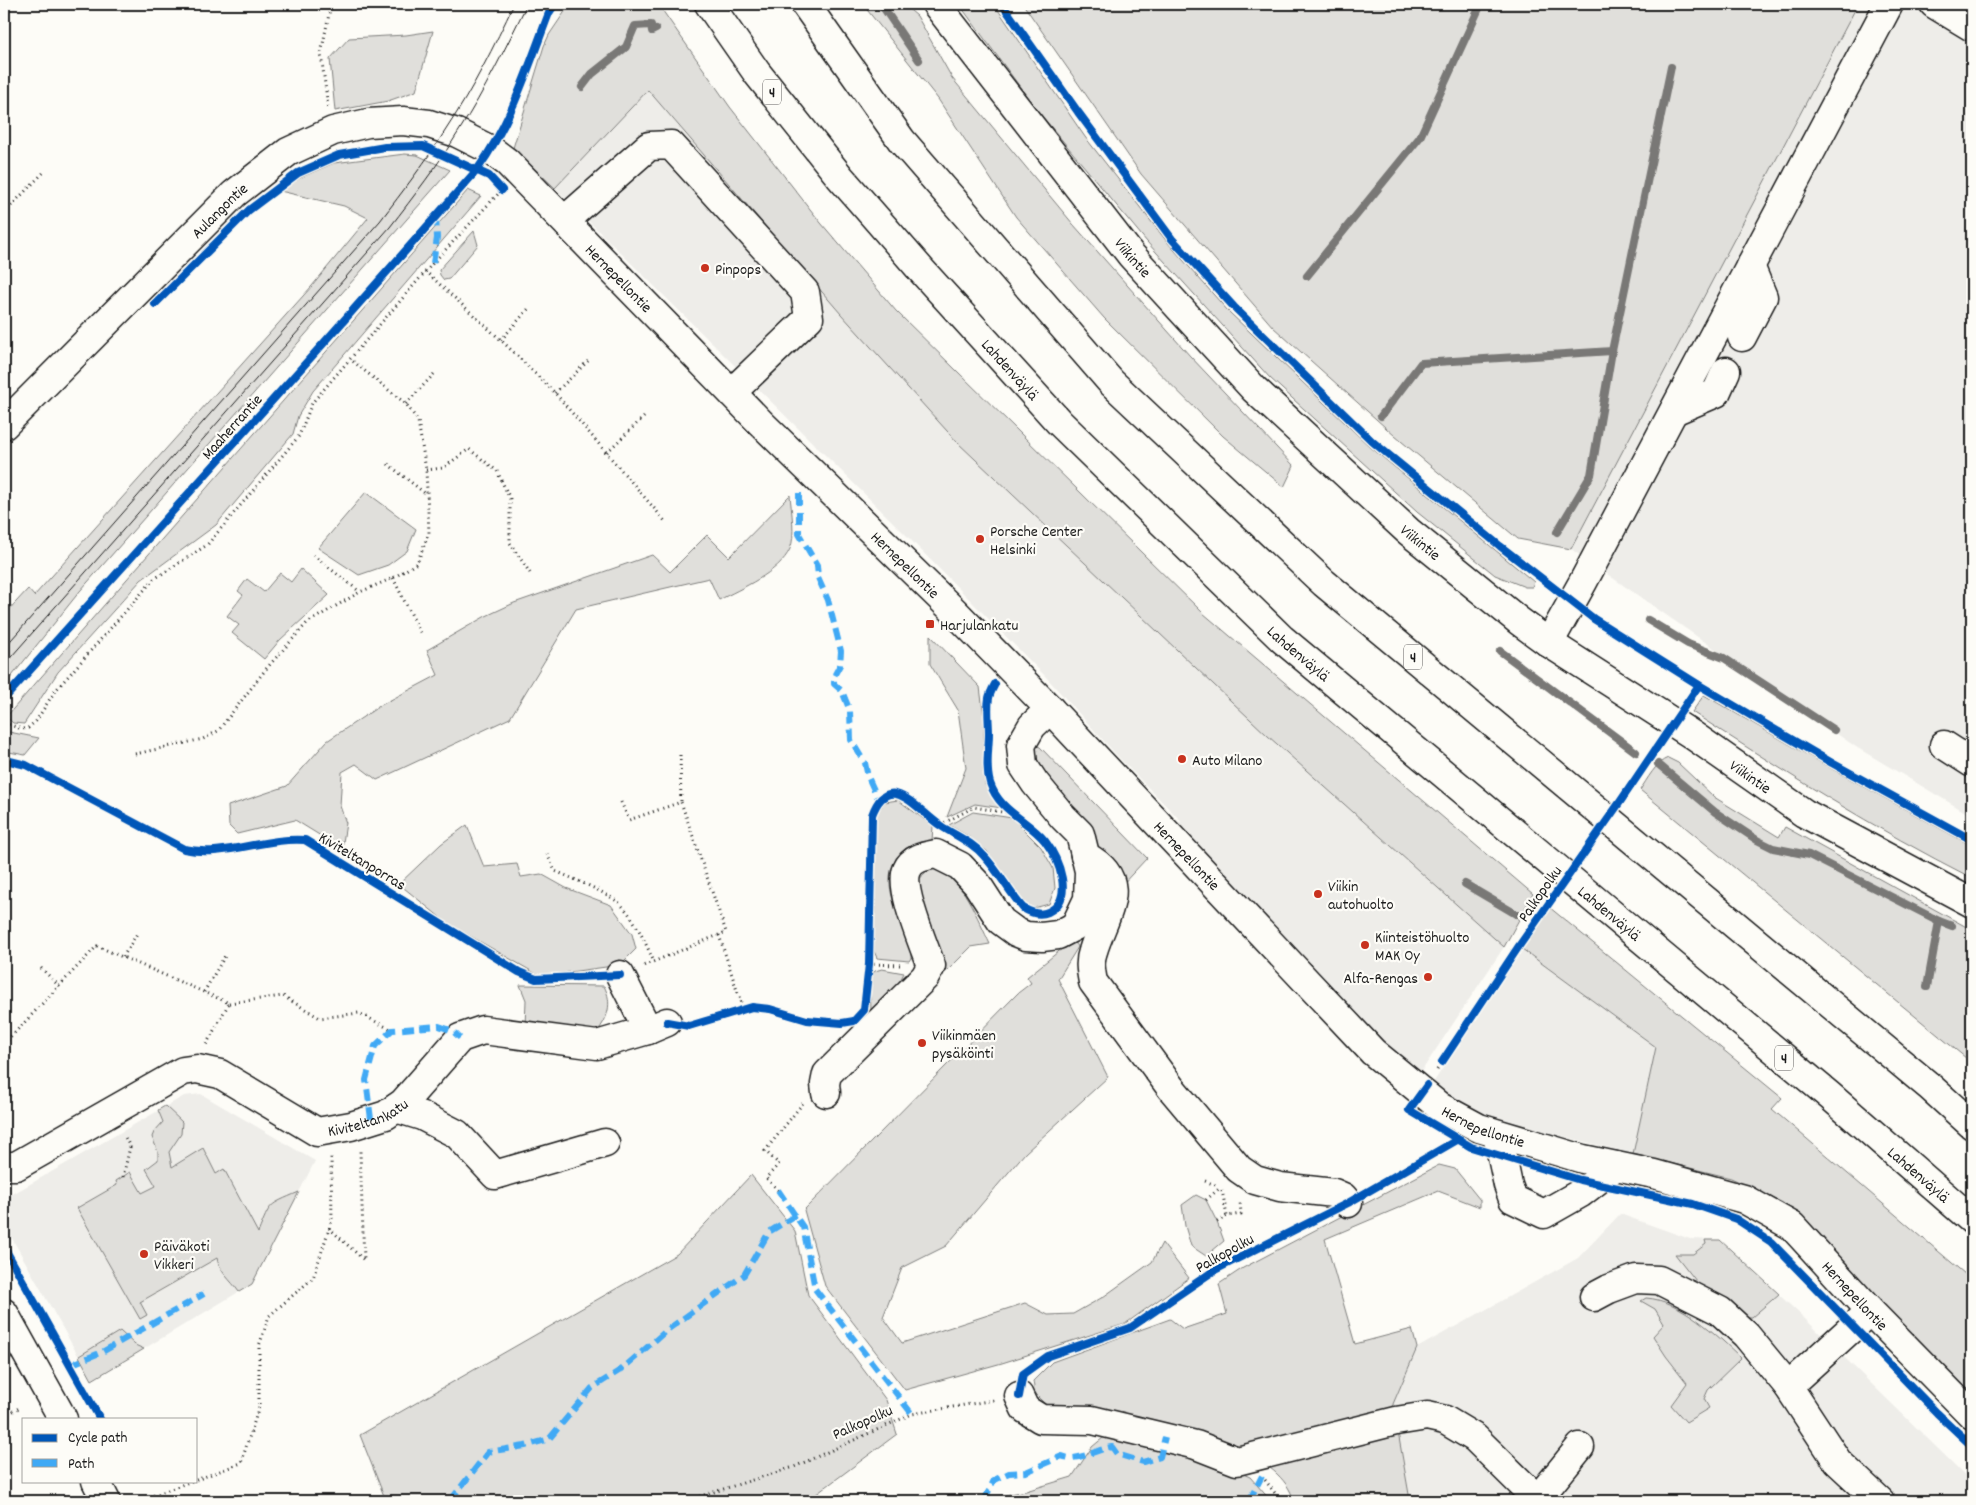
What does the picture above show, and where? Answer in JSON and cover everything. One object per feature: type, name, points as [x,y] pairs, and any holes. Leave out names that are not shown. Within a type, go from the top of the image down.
[{"type":"main road","name":"Lahdenväylä","points":[[709,4],[757,73],[834,170],[929,279],[1059,422],[1282,639],[1830,1096],[1972,1220]]},
{"type":"main road","name":"4","points":[[805,4],[902,141],[1110,382],[1324,583],[1906,1066],[1972,1125]]},
{"type":"main road","points":[[821,4],[902,141]]},
{"type":"main road","name":"Viikintie","points":[[936,4],[1131,255],[1254,389],[1408,531],[1519,621],[1691,734],[1804,813],[1972,903]]},
{"type":"main road","name":"Viikintie","points":[[947,4],[976,56]]},
{"type":"main road","points":[[1549,642],[1583,582],[1889,4]]},
{"type":"main road","points":[[1934,4],[1972,27]]},
{"type":"main road","name":"Aulangontie","points":[[8,414],[234,194],[288,152],[333,131],[368,124],[403,121],[429,124],[458,133],[491,150]]},
{"type":"main road","points":[[565,220],[648,146],[671,146],[805,292],[809,318],[732,392]]},
{"type":"main road","name":"Hernepellontie","points":[[491,150],[508,162],[732,392],[954,611],[1050,709],[1373,1052],[1440,1107],[1479,1128],[1583,1159],[1654,1174],[1744,1199],[1792,1226],[1869,1310],[1972,1415]]},
{"type":"main road","points":[[1742,338],[1763,297],[1750,266]]},
{"type":"main road","points":[[1674,411],[1716,393],[1726,371]]},
{"type":"main road","points":[[826,1093],[827,1074],[925,977],[936,972],[906,890],[907,869],[913,861],[936,854],[960,866],[977,884],[1001,921],[1016,932],[1026,936],[1042,937],[1058,935],[1075,926],[1088,899],[1089,871],[1080,834],[1057,810],[1023,765],[1021,745],[1032,726],[1050,709]]},
{"type":"main road","points":[[1944,746],[1972,763]]},
{"type":"main road","points":[[1085,856],[1102,866],[1107,874],[1112,894],[1111,906],[1092,952],[1090,968],[1093,982],[1171,1088],[1239,1169],[1255,1180],[1280,1187],[1334,1193],[1343,1197],[1348,1203]]},
{"type":"main road","name":"Kiviteltankatu","points":[[197,1069],[220,1074],[317,1132],[351,1126],[386,1114],[403,1103],[460,1038],[483,1030],[597,1046],[658,1026],[620,975]]},
{"type":"main road","points":[[4,1166],[16,1166],[184,1071],[197,1069]]},
{"type":"main road","points":[[396,1108],[422,1116],[457,1134],[495,1176],[605,1143]]},
{"type":"main road","points":[[1497,1134],[1508,1185],[1513,1199],[1544,1214],[1581,1193],[1616,1166]]},
{"type":"main road","points":[[1594,1297],[1608,1289],[1636,1279],[1659,1280],[1720,1311],[1746,1335],[1788,1386],[1838,1462],[1880,1501]]},
{"type":"main road","points":[[1788,1386],[1869,1310]]},
{"type":"main road","points":[[4,1313],[61,1418]]},
{"type":"main road","points":[[1020,1396],[1025,1409],[1040,1419],[1092,1420],[1196,1445],[1237,1460],[1389,1423],[1427,1416],[1445,1420],[1475,1438],[1538,1500],[1580,1446]]},
{"type":"main road","points":[[96,1482],[106,1501]]},
{"type":"path","points":[[328,112],[321,54],[331,4]]},
{"type":"path","points":[[4,213],[45,172]]},
{"type":"path","points":[[4,723],[22,730],[28,728],[36,721],[55,691],[154,579],[207,544],[299,436],[312,403],[425,271],[502,190],[496,183]]},
{"type":"path","points":[[425,271],[502,340],[555,393],[666,521]]},
{"type":"path","points":[[502,340],[530,307]]},
{"type":"path","points":[[135,754],[203,739],[218,731],[266,669],[307,623],[360,592],[393,578],[417,563],[429,533],[426,470],[418,421],[406,404],[350,359]]},
{"type":"path","points":[[555,393],[589,360]]},
{"type":"path","points":[[406,404],[434,374]]},
{"type":"path","points":[[607,452],[644,417]]},
{"type":"path","points":[[426,470],[443,468],[469,448],[497,471],[510,499],[510,543],[530,573]]},
{"type":"path","points":[[388,464],[427,495]]},
{"type":"path","points":[[313,555],[360,592]]},
{"type":"path","points":[[393,578],[422,636]]},
{"type":"path","points":[[547,854],[555,871],[618,902],[641,932],[654,962],[726,932],[681,802],[680,755]]},
{"type":"path","points":[[621,802],[629,820],[681,802]]},
{"type":"path","points":[[1003,804],[1016,816]]},
{"type":"path","points":[[940,825],[974,807],[1016,816]]},
{"type":"path","points":[[123,956],[138,932]]},
{"type":"path","points":[[719,935],[739,1010],[752,1007]]},
{"type":"path","points":[[4,1044],[97,946],[229,1003],[283,996],[320,1018],[359,1013],[392,1030]]},
{"type":"path","points":[[204,992],[226,954]]},
{"type":"path","points":[[868,973],[869,954]]},
{"type":"path","points":[[41,968],[59,986]]},
{"type":"path","points":[[197,1069],[200,1055],[229,1003]]},
{"type":"path","points":[[1442,1062],[1448,1054]]},
{"type":"path","points":[[123,1132],[130,1147],[123,1177]]},
{"type":"path","points":[[198,1479],[242,1463],[259,1407],[259,1346],[269,1316],[313,1278],[332,1220],[331,1149]]},
{"type":"path","points":[[329,1228],[364,1260],[360,1150]]},
{"type":"path","points":[[765,1151],[779,1164],[766,1178],[778,1190]]},
{"type":"path","points":[[1206,1200],[1221,1187]]},
{"type":"path","points":[[1217,1222],[1227,1216]]},
{"type":"path","points":[[4,1416],[19,1408]]},
{"type":"path","points":[[144,1498],[189,1482]]},
{"type":"shaded area","points":[[570,4],[658,4],[730,107],[821,223],[896,311],[1203,613],[1533,894],[1504,947],[1268,736],[957,442],[841,314],[648,90],[555,188],[513,148],[544,46],[549,35]]},
{"type":"shaded area","points":[[864,4],[903,4],[917,16],[952,78],[1073,224],[1190,356],[1294,466],[1284,487],[1223,436],[1104,318],[1016,217],[938,99]]},
{"type":"shaded area","points":[[959,4],[994,4],[1085,137],[1168,243],[1228,311],[1369,446],[1534,582],[1532,587],[1525,587],[1495,575],[1417,512],[1270,378],[1147,242],[1037,110]]},
{"type":"shaded area","points":[[1023,4],[1858,4],[1571,549],[1518,539],[1395,436],[1273,327],[1141,174]]},
{"type":"shaded area","points":[[1854,4],[1972,4],[1972,816],[1856,747],[1571,549]]},
{"type":"shaded area","points":[[433,31],[416,91],[388,101],[335,111],[330,59],[349,38],[406,35]]},
{"type":"shaded area","points":[[647,89],[841,314],[1268,736],[1504,947],[1419,1075],[1395,1054],[1177,826],[1181,821],[1122,761],[1046,677],[905,534],[555,188]]},
{"type":"shaded area","points":[[405,154],[417,155],[450,170],[80,591],[4,686],[4,615],[28,589],[34,596],[312,286],[368,218],[344,206],[280,191],[302,177],[334,163]]},
{"type":"shaded area","points":[[468,190],[481,196],[313,391],[298,416],[293,434],[216,525],[141,580],[58,672],[24,724],[13,723],[6,717]]},
{"type":"shaded area","points":[[474,231],[478,245],[449,279],[444,280],[439,270]]},
{"type":"shaded area","points":[[366,492],[416,529],[407,551],[388,565],[359,575],[318,548]]},
{"type":"shaded area","points":[[790,495],[793,530],[792,544],[785,558],[769,573],[719,600],[709,578],[576,609],[510,718],[377,780],[356,764],[342,772],[340,806],[346,823],[342,849],[295,820],[237,834],[229,826],[228,806],[287,786],[327,741],[381,705],[438,675],[427,650],[484,617],[514,603],[652,555],[670,572],[707,535],[729,557]]},
{"type":"shaded area","points":[[301,569],[329,595],[280,640],[264,659],[232,633],[239,625],[227,616],[243,595],[238,591],[247,579],[264,592],[280,573],[291,582]]},
{"type":"shaded area","points":[[930,635],[980,687],[984,719],[983,770],[985,785],[1002,808],[975,804],[947,817],[966,768],[958,710],[930,664]]},
{"type":"shaded area","points":[[1704,695],[1832,769],[1972,846],[1972,878],[1900,840],[1830,799],[1692,712]]},
{"type":"shaded area","points":[[4,731],[39,738],[25,755],[4,751]]},
{"type":"shaded area","points":[[1034,745],[1040,747],[1147,858],[1119,888],[1032,765]]},
{"type":"shaded area","points":[[1668,758],[1678,763],[1714,797],[1779,837],[1785,827],[1972,930],[1972,1063],[1640,790],[1656,767]]},
{"type":"shaded area","points":[[898,800],[933,826],[932,841],[916,843],[903,851],[896,859],[890,876],[891,894],[911,951],[909,961],[877,958],[874,951],[874,827],[877,813],[885,802]]},
{"type":"shaded area","points":[[973,812],[1012,818],[1041,847],[1053,868],[1055,888],[1049,904],[1034,908],[1024,905],[987,851],[968,836],[949,825]]},
{"type":"shaded area","points":[[467,825],[484,867],[517,864],[521,877],[541,874],[566,888],[611,905],[632,934],[636,949],[623,962],[606,967],[540,976],[446,922],[399,884],[441,844]]},
{"type":"shaded area","points":[[936,868],[945,872],[961,889],[975,912],[990,944],[971,947],[945,973],[925,917],[917,882],[925,873]]},
{"type":"shaded area","points":[[1549,907],[1782,1098],[1772,1109],[1972,1280],[1972,1399],[1822,1239],[1783,1203],[1731,1178],[1633,1154],[1656,1047],[1522,949]]},
{"type":"shaded area","points":[[1074,939],[1078,947],[1058,979],[1108,1077],[1025,1153],[946,1246],[902,1268],[883,1317],[902,1343],[1025,1303],[1048,1315],[1073,1314],[1103,1297],[1152,1262],[1162,1243],[1189,1278],[1125,1324],[1002,1363],[905,1390],[825,1286],[804,1210],[1018,993],[1031,983],[1027,977]]},
{"type":"shaded area","points":[[1522,949],[1656,1047],[1633,1154],[1489,1118],[1431,1086]]},
{"type":"shaded area","points":[[882,969],[904,973],[894,989],[871,1013],[870,977],[875,971]]},
{"type":"shaded area","points":[[520,985],[604,986],[609,1004],[608,1010],[597,1032],[525,1027],[526,1000]]},
{"type":"shaded area","name":"Päiväkoti Vikkeri","points":[[201,1094],[315,1161],[252,1284],[92,1380],[4,1224],[4,1199],[184,1096]]},
{"type":"shaded area","points":[[165,1106],[182,1122],[181,1134],[169,1152],[172,1167],[203,1148],[216,1174],[224,1169],[258,1233],[265,1215],[271,1206],[299,1192],[252,1284],[239,1292],[223,1272],[217,1258],[140,1302],[147,1315],[140,1319],[77,1208],[117,1185],[116,1181],[130,1172],[142,1193],[156,1186],[146,1169],[158,1160],[158,1152],[152,1137],[163,1122],[158,1110]]},
{"type":"shaded area","points":[[1439,1165],[1455,1169],[1480,1200],[1480,1207],[1438,1191],[1325,1239],[1355,1344],[1412,1329],[1417,1348],[1393,1404],[1410,1500],[1412,1501],[1294,1501],[1286,1484],[1274,1471],[1243,1450],[1047,1406],[1035,1394],[1033,1381],[1052,1362],[1170,1319],[1183,1329],[1227,1314],[1219,1284],[1243,1268]]},
{"type":"shaded area","points":[[751,1175],[795,1231],[808,1295],[886,1400],[897,1434],[807,1501],[386,1501],[360,1435],[677,1254]]},
{"type":"shaded area","points":[[1196,1195],[1206,1200],[1224,1241],[1206,1256],[1191,1246],[1185,1226],[1182,1205]]},
{"type":"shaded area","points":[[1620,1214],[1690,1239],[1720,1240],[1803,1317],[1972,1482],[1972,1501],[1410,1500],[1393,1404],[1417,1348],[1578,1258]]},
{"type":"shaded area","points":[[1705,1240],[1720,1240],[1779,1294],[1752,1317],[1748,1317],[1700,1286],[1675,1254],[1693,1254],[1706,1244]]},
{"type":"shaded area","points":[[1646,1298],[1672,1305],[1698,1320],[1741,1358],[1708,1390],[1704,1399],[1709,1408],[1686,1422],[1671,1405],[1687,1383],[1653,1336],[1664,1324],[1655,1309],[1641,1301]]},
{"type":"shaded area","points":[[120,1331],[135,1345],[144,1349],[92,1380],[79,1356]]},
{"type":"shaded area","points":[[1104,1437],[1221,1464],[1250,1477],[1271,1501],[988,1501],[990,1498],[1026,1491],[1072,1477],[1092,1447]]},
{"type":"waterway","points":[[881,4],[919,60]]},
{"type":"waterway","points":[[1307,276],[1420,137],[1481,4]]},
{"type":"waterway","points":[[582,87],[592,74],[626,47],[635,26],[651,25],[652,31],[656,29]]},
{"type":"waterway","points":[[1381,416],[1421,363],[1612,351],[1671,67]]},
{"type":"waterway","points":[[1557,532],[1591,475],[1612,351]]},
{"type":"waterway","points":[[1648,620],[1688,644],[1724,658],[1834,730]]},
{"type":"waterway","points":[[1500,651],[1636,752]]},
{"type":"waterway","points":[[1658,764],[1715,812],[1757,840],[1773,848],[1809,855],[1939,921],[1927,987]]},
{"type":"waterway","points":[[1465,884],[1516,914]]},
{"type":"waterway","points":[[1939,921],[1952,926]]},
{"type":"tram line","points":[[4,648],[380,221],[423,164],[457,113],[483,67],[514,4]]},
{"type":"tram line","points":[[4,665],[390,227],[417,192],[469,116],[527,4]]},
{"type":"marked path","points":[[433,263],[437,238],[436,216]]},
{"type":"marked path","points":[[799,493],[799,534],[817,565],[818,578],[828,600],[841,651],[840,665],[834,676],[834,684],[842,691],[850,711],[851,740],[865,763],[868,777],[879,801]]},
{"type":"marked path","points":[[371,1119],[366,1080],[375,1046],[392,1030],[439,1026],[453,1031],[460,1038]]},
{"type":"marked path","points":[[778,1190],[803,1227],[815,1289],[912,1414]]},
{"type":"marked path","points":[[450,1501],[488,1452],[525,1446],[549,1439],[592,1388],[622,1369],[667,1330],[744,1275],[769,1232],[796,1215]]},
{"type":"marked path","points":[[70,1365],[102,1352],[204,1294]]},
{"type":"marked path","points":[[984,1501],[994,1480],[1009,1473],[1026,1472],[1062,1456],[1068,1458],[1080,1457],[1112,1447],[1117,1454],[1143,1462],[1160,1457],[1165,1437]]},
{"type":"marked path","points":[[1249,1501],[1262,1476]]},
{"type":"cycle path","name":"Maaherrantie","points":[[4,699],[477,170],[500,133],[509,114],[549,13],[555,4]]},
{"type":"cycle path","points":[[1002,4],[1078,112],[1172,239],[1234,307],[1373,442],[1500,546],[1594,619],[1699,685],[1832,763],[1972,840]]},
{"type":"cycle path","points":[[155,304],[249,210],[298,173],[339,155],[385,147],[423,146],[489,176],[502,190]]},
{"type":"cycle path","points":[[667,1022],[689,1026],[752,1007],[770,1009],[807,1020],[842,1023],[854,1021],[864,1010],[869,964],[872,815],[879,801],[887,795],[895,794],[904,797],[941,826],[979,851],[1023,908],[1032,913],[1041,914],[1048,912],[1056,906],[1061,898],[1063,888],[1062,878],[1055,857],[1045,841],[1000,801],[990,783],[987,764],[988,707],[989,696],[995,684]]},
{"type":"cycle path","name":"Palkopolku","points":[[1442,1062],[1519,946],[1699,685]]},
{"type":"cycle path","name":"Kiviteltanporras","points":[[4,762],[10,761],[26,765],[184,849],[214,851],[274,841],[305,840],[519,972],[536,979],[620,975]]},
{"type":"cycle path","points":[[1427,1085],[1409,1110],[1471,1147],[1580,1180],[1693,1204],[1736,1219],[1771,1242],[1937,1413],[1972,1446]]},
{"type":"cycle path","name":"Palkopolku","points":[[1019,1396],[1023,1374],[1048,1356],[1130,1328],[1215,1270],[1348,1203],[1457,1140]]},
{"type":"cycle path","points":[[4,1247],[99,1418]]},
{"type":"place","name":"Pinpops","points":[[705,268]]},
{"type":"place","name":"Porsche Center Helsinki","points":[[980,539]]},
{"type":"place","name":"Harjulankatu","points":[[930,624]]},
{"type":"place","name":"Auto Milano","points":[[1182,759]]},
{"type":"place","name":"Viikin autohuolto","points":[[1318,894]]},
{"type":"place","name":"Kiinteistöhuolto MAK Oy","points":[[1365,945]]},
{"type":"place","name":"Alfa-Rengas","points":[[1428,977]]},
{"type":"place","name":"Viikinmäen pysäköinti","points":[[922,1043]]},
{"type":"place","name":"Päiväkoti Vikkeri","points":[[144,1254]]}]
